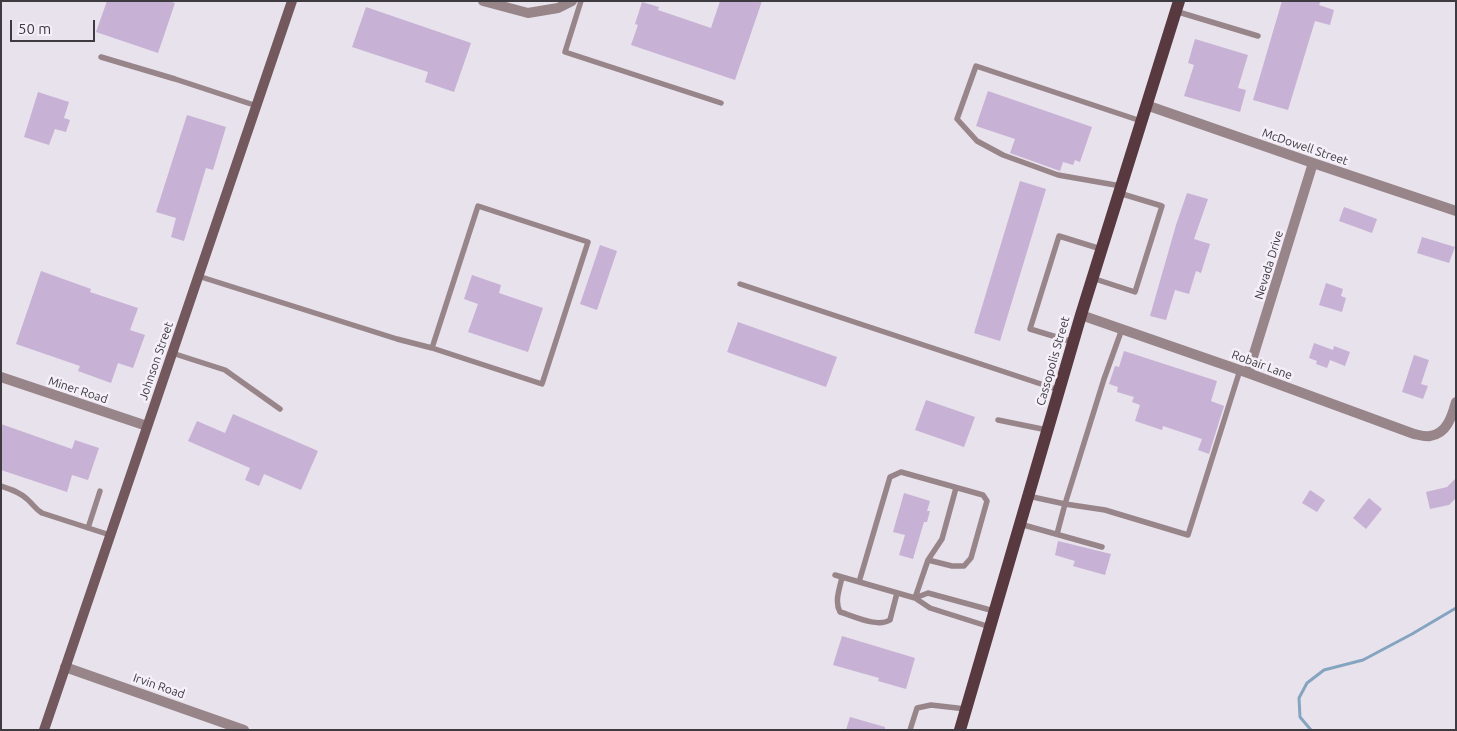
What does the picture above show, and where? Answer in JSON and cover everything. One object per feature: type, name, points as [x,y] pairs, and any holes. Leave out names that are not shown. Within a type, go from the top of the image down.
[{"type":"main road","name":"Cassopolis Street","points":[[960,730],[1072,342],[1177,6]]},
{"type":"street","name":"Johnson Street","points":[[44,730],[292,1]]},
{"type":"street","points":[[483,1],[528,13],[558,8],[572,1]]},
{"type":"street","name":"McDowell Street","points":[[1146,105],[1456,211]]},
{"type":"street","name":"Nevada Drive","points":[[1244,372],[1313,163]]},
{"type":"street","name":"Robair Lane","points":[[1081,315],[1414,434],[1428,436],[1436,434],[1445,428],[1456,402]]},
{"type":"street","name":"Miner Road","points":[[1,377],[147,426]]},
{"type":"street","name":"Irvin Road","points":[[65,667],[244,730]]},
{"type":"lane","points":[[581,1],[566,52],[720,104]]},
{"type":"lane","points":[[1177,6],[1258,36]]},
{"type":"lane","points":[[101,57],[257,106]]},
{"type":"lane","points":[[1092,278],[1135,292],[1162,206],[1120,189],[1058,175],[1003,155],[977,141],[958,119],[976,66],[1141,121]]},
{"type":"lane","points":[[198,276],[542,384],[588,242],[478,206],[432,348]]},
{"type":"lane","points":[[1072,342],[1030,329],[1056,245],[1059,236],[1101,249]]},
{"type":"lane","points":[[740,284],[1059,390]]},
{"type":"lane","points":[[1057,534],[1104,379],[1122,329]]},
{"type":"lane","points":[[172,353],[225,370],[280,410]]},
{"type":"lane","points":[[1028,496],[1105,510],[1188,536],[1244,372]]},
{"type":"lane","points":[[998,420],[1047,430]]},
{"type":"lane","points":[[859,582],[890,477],[901,472],[983,495],[987,501],[971,558],[964,566],[952,566],[928,560]]},
{"type":"lane","points":[[1,486],[18,492],[28,499],[35,509],[110,535]]},
{"type":"lane","points":[[915,598],[928,560],[942,539],[956,488]]},
{"type":"lane","points":[[88,528],[100,491]]},
{"type":"lane","points":[[1020,524],[1102,547]]},
{"type":"lane","points":[[835,575],[915,598],[930,608],[990,627]]},
{"type":"lane","points":[[842,577],[837,600],[837,607],[840,612],[878,624],[890,620],[897,593]]},
{"type":"lane","points":[[915,598],[928,593],[994,612]]},
{"type":"lane","points":[[910,730],[917,708],[931,705],[966,709]]},
{"type":"building","points":[[107,1],[168,1],[175,3],[158,53],[96,32]]},
{"type":"building","points":[[720,1],[762,1],[735,80],[631,45],[638,25],[635,24],[642,2],[659,7],[658,10],[711,28]]},
{"type":"building","points":[[1282,1],[1321,1],[1319,5],[1334,10],[1330,25],[1315,21],[1288,110],[1253,100]]},
{"type":"building","points":[[366,7],[471,43],[454,92],[425,82],[428,72],[352,47]]},
{"type":"building","points":[[1195,39],[1248,55],[1238,88],[1246,90],[1240,112],[1184,96],[1194,65],[1188,63]]},
{"type":"building","points":[[988,91],[1092,127],[1080,162],[1075,160],[1073,165],[1063,162],[1060,171],[1010,153],[1015,139],[976,126]]},
{"type":"building","points":[[38,92],[69,102],[64,118],[70,120],[66,132],[55,129],[49,145],[24,137]]},
{"type":"building","points":[[187,115],[226,127],[213,170],[206,168],[184,241],[171,237],[176,218],[156,212]]},
{"type":"building","points":[[1020,181],[1046,189],[1000,341],[974,333]]},
{"type":"building","points":[[1187,193],[1208,199],[1194,239],[1210,244],[1201,273],[1196,271],[1189,294],[1175,290],[1166,320],[1150,316]]},
{"type":"building","points":[[1344,207],[1377,219],[1372,233],[1339,221]]},
{"type":"building","points":[[1422,237],[1455,247],[1449,263],[1417,253]]},
{"type":"building","points":[[600,245],[617,251],[597,310],[580,304]]},
{"type":"building","points":[[41,271],[91,289],[90,292],[138,308],[130,330],[145,335],[133,368],[118,363],[111,383],[78,371],[80,366],[16,344]]},
{"type":"building","points":[[472,275],[501,285],[499,293],[543,308],[528,352],[468,332],[478,304],[464,299]]},
{"type":"building","points":[[1326,283],[1343,289],[1341,296],[1346,298],[1342,312],[1319,305]]},
{"type":"building","points":[[738,322],[837,357],[826,387],[727,352]]},
{"type":"building","points":[[1314,343],[1333,350],[1334,346],[1350,352],[1345,366],[1330,360],[1327,368],[1316,364],[1317,361],[1309,358]]},
{"type":"building","points":[[1124,351],[1217,381],[1211,401],[1224,406],[1209,454],[1198,450],[1202,439],[1163,426],[1162,430],[1135,421],[1140,405],[1132,402],[1134,397],[1117,392],[1118,387],[1109,384],[1115,366],[1119,367]]},
{"type":"building","points":[[1414,355],[1429,360],[1421,384],[1428,386],[1423,399],[1402,392]]},
{"type":"building","points":[[926,400],[975,417],[964,447],[915,430]]},
{"type":"building","points":[[233,414],[318,451],[301,490],[264,474],[259,486],[245,480],[250,468],[188,441],[197,421],[225,433]]},
{"type":"building","points":[[1,424],[72,449],[75,440],[99,448],[88,480],[72,475],[67,492],[1,470]]},
{"type":"building","points":[[1456,478],[1456,498],[1449,505],[1430,509],[1426,492],[1447,487]]},
{"type":"building","points":[[1310,490],[1325,500],[1317,512],[1302,503]]},
{"type":"building","points":[[904,493],[930,501],[927,511],[930,511],[927,522],[924,522],[913,559],[899,555],[905,535],[893,532]]},
{"type":"building","points":[[1369,498],[1382,509],[1366,529],[1353,518]]},
{"type":"building","points":[[1058,541],[1111,554],[1105,575],[1073,566],[1075,561],[1055,555]]},
{"type":"building","points":[[842,636],[915,658],[906,689],[878,681],[879,678],[833,665]]},
{"type":"building","points":[[850,717],[885,727],[885,730],[846,730]]},
{"type":"waterway","points":[[1311,730],[1300,717],[1299,698],[1307,683],[1324,670],[1363,660],[1456,608]]}]
